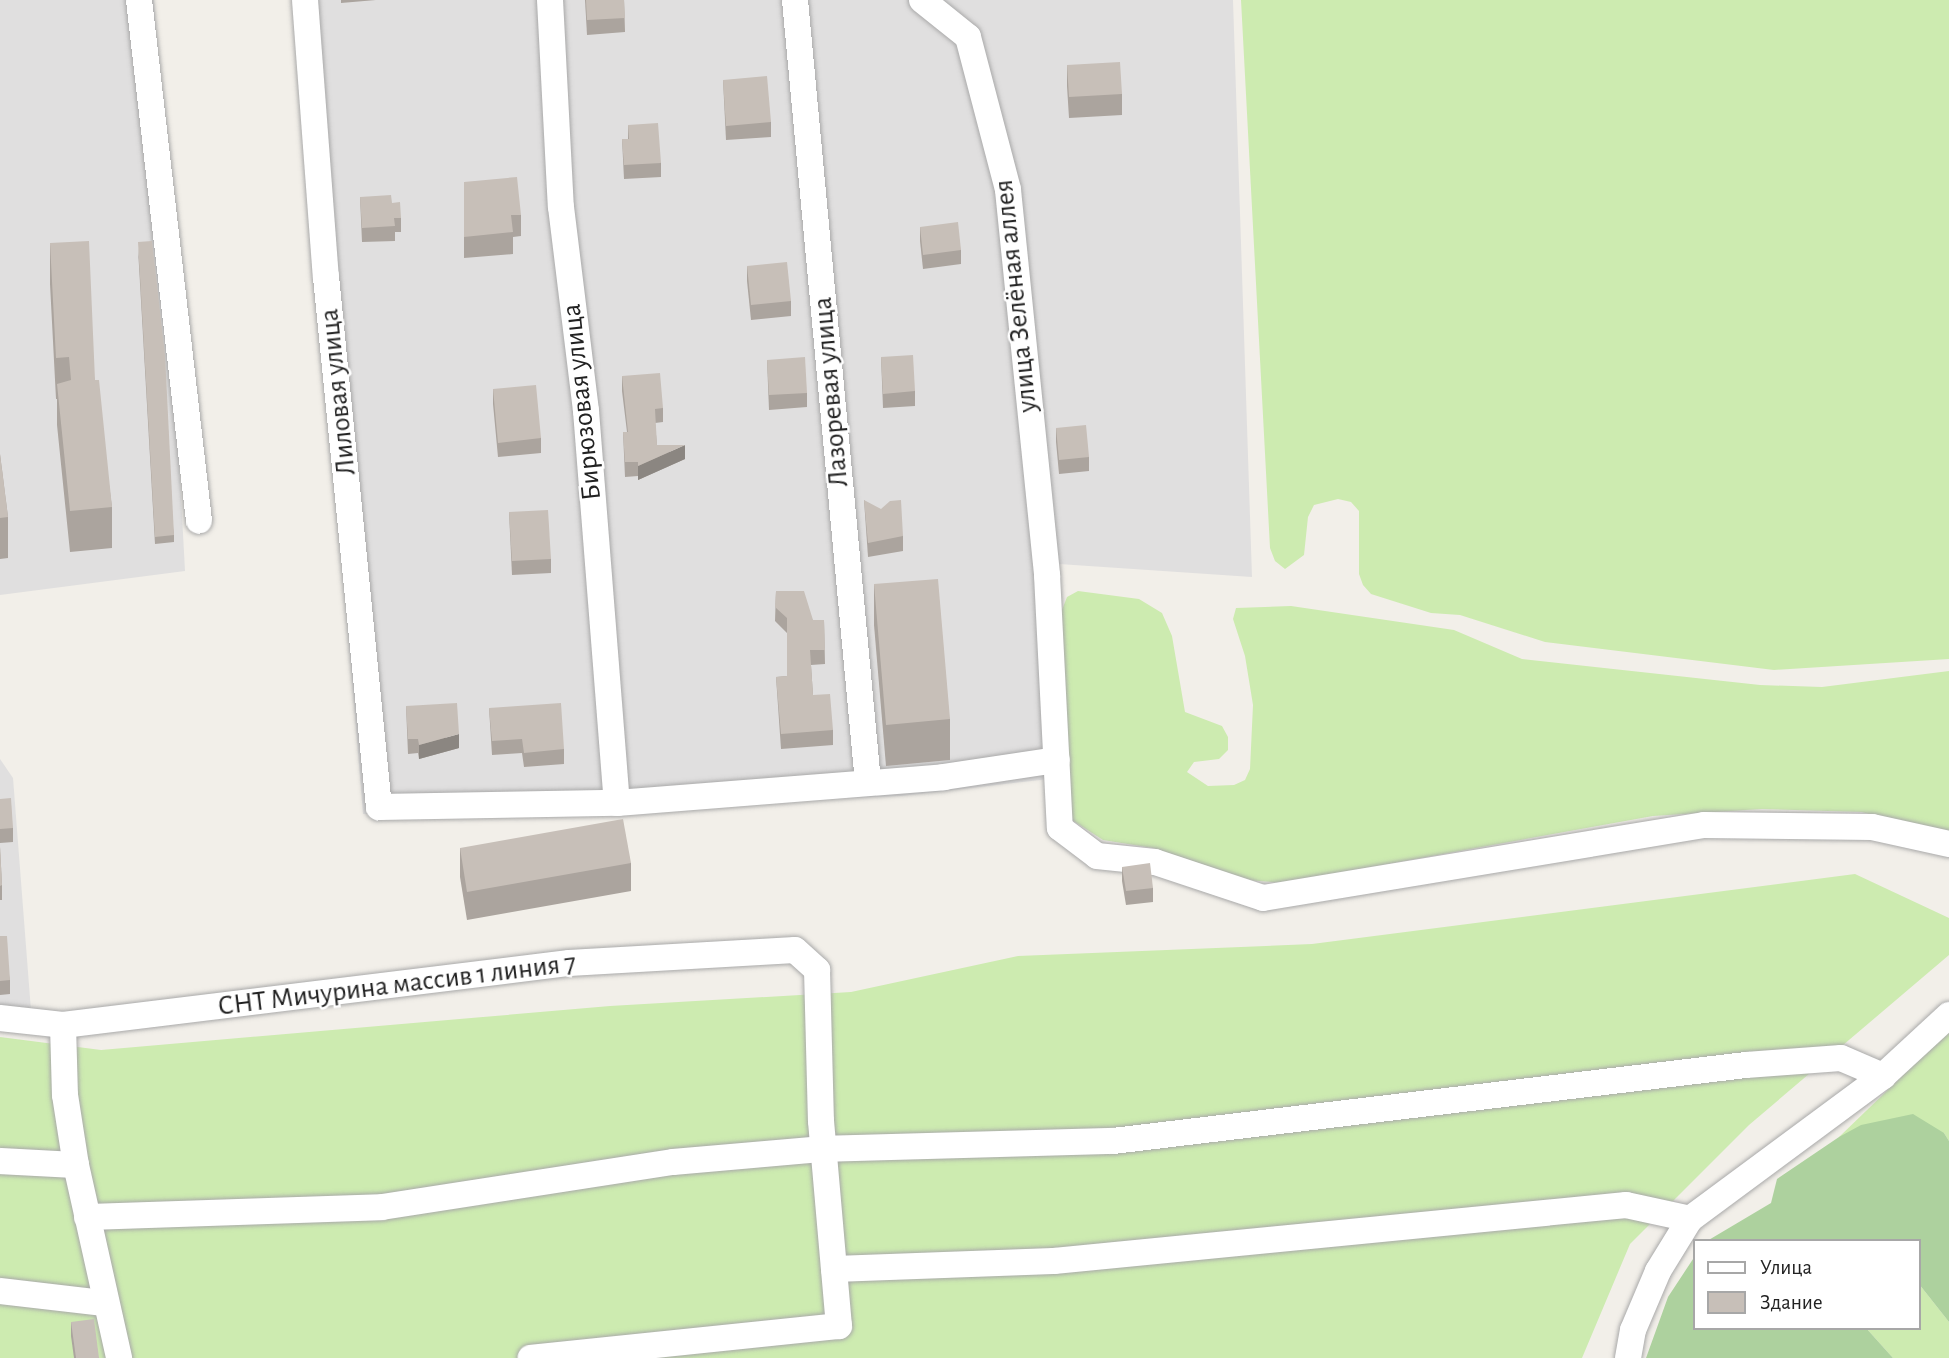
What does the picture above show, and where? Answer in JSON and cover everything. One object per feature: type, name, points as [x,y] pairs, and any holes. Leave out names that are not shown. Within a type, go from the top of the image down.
[{"type":"street","points":[[139,0],[199,521]]},
{"type":"street","name":"Лиловая улица","points":[[305,0],[328,290],[379,807],[617,803]]},
{"type":"street","name":"Бирюзовая улица","points":[[550,0],[561,207],[586,411],[617,803]]},
{"type":"street","name":"Лазоревая улица","points":[[795,0],[867,783]]},
{"type":"street","name":"улица Зелёная аллея","points":[[922,0],[968,37],[1008,190],[1047,575],[1060,828],[1097,856],[1155,862],[1263,898],[1704,825],[1872,827],[1949,844]]},
{"type":"street","points":[[617,803],[944,777],[1057,760]]},
{"type":"street","name":"СНТ Мичурина массив 1 линия 7","points":[[0,1018],[64,1025],[569,963],[795,950],[817,970],[823,1149]]},
{"type":"street","points":[[1628,1358],[1633,1330],[1658,1271],[1690,1219],[1883,1076],[1949,1015]]},
{"type":"street","points":[[64,1025],[65,1095],[76,1165],[104,1303],[119,1358]]},
{"type":"street","points":[[87,1217],[382,1207],[673,1162],[823,1149],[1113,1141],[1746,1065],[1841,1058],[1883,1076]]},
{"type":"street","points":[[531,1358],[839,1326],[823,1149]]},
{"type":"street","points":[[0,1161],[76,1165]]},
{"type":"street","points":[[834,1269],[1054,1261],[1626,1205],[1690,1219]]},
{"type":"street","points":[[0,1291],[104,1303]]},
{"type":"shaded area","points":[[0,0],[154,0],[185,571],[0,595]]},
{"type":"shaded area","points":[[297,0],[1233,0],[1252,577],[1059,564],[1058,778],[901,796],[363,814]]},
{"type":"shaded area","points":[[0,759],[13,778],[31,1011],[0,1007]]},
{"type":"green space","points":[[1241,0],[1949,0],[1949,659],[1774,670],[1545,642],[1460,615],[1431,613],[1371,594],[1363,585],[1359,574],[1359,511],[1351,502],[1338,499],[1314,505],[1308,517],[1304,555],[1285,569],[1275,561],[1270,548]]},
{"type":"green space","points":[[1078,591],[1139,599],[1162,613],[1172,636],[1185,712],[1222,726],[1228,737],[1228,750],[1219,759],[1194,762],[1187,772],[1208,786],[1234,785],[1245,780],[1250,769],[1253,705],[1245,656],[1233,619],[1236,608],[1291,606],[1454,630],[1522,659],[1760,685],[1822,687],[1949,671],[1949,837],[1862,812],[1762,809],[1653,816],[1283,883],[1247,880],[1153,848],[1103,840],[1072,820],[1058,620],[1067,597]]},
{"type":"green space","points":[[1855,874],[1949,918],[1949,955],[1749,1125],[1630,1244],[1582,1358],[0,1358],[0,1037],[101,1050],[610,1006],[851,992],[1018,956],[1312,944]]},
{"type":"green space","points":[[1949,1031],[1949,1141],[1944,1133],[1839,1137]]},
{"type":"green space","points":[[1913,1114],[1944,1133],[1949,1141],[1949,1322],[1921,1287],[1921,1239],[1710,1239],[1771,1203],[1777,1179],[1861,1125]]},
{"type":"green space","points":[[1694,1258],[1694,1330],[1868,1330],[1893,1358],[1646,1358],[1668,1297]]},
{"type":"green space","points":[[1921,1287],[1949,1322],[1949,1358],[1893,1358],[1868,1330],[1921,1330]]},
{"type":"building","points":[[586,0],[624,0],[625,18],[587,20]]},
{"type":"building","points":[[1120,62],[1122,94],[1069,97],[1067,65]]},
{"type":"building","points":[[767,76],[771,122],[726,126],[723,80]]},
{"type":"building","points":[[658,123],[661,163],[624,165],[622,139],[629,139],[628,125]]},
{"type":"building","points":[[517,177],[521,215],[511,215],[513,232],[464,237],[464,182]]},
{"type":"building","points":[[391,195],[392,203],[400,202],[401,218],[394,218],[395,226],[362,228],[360,197]]},
{"type":"building","points":[[958,222],[961,250],[923,255],[920,227]]},
{"type":"building","points":[[89,241],[95,380],[99,380],[112,507],[70,511],[57,384],[71,380],[69,357],[56,358],[50,243]]},
{"type":"building","points":[[152,241],[165,355],[174,535],[155,537],[138,242]]},
{"type":"building","points":[[787,262],[791,301],[751,305],[747,266]]},
{"type":"building","points":[[913,355],[915,391],[883,394],[881,357]]},
{"type":"building","points":[[805,357],[807,393],[769,395],[767,360]]},
{"type":"building","points":[[660,373],[663,408],[655,409],[657,445],[685,445],[638,466],[638,462],[625,462],[623,432],[628,432],[622,376]]},
{"type":"building","points":[[536,385],[541,438],[498,443],[493,389]]},
{"type":"building","points":[[1086,425],[1089,457],[1059,460],[1056,428]]},
{"type":"building","points":[[0,454],[8,517],[0,518]]},
{"type":"building","points":[[864,500],[881,509],[890,501],[901,500],[903,536],[868,543]]},
{"type":"building","points":[[548,510],[551,559],[512,561],[509,512]]},
{"type":"building","points":[[938,579],[950,719],[886,725],[874,584]]},
{"type":"building","points":[[776,591],[804,591],[813,620],[824,620],[825,650],[810,650],[813,695],[830,694],[833,730],[781,734],[776,677],[787,676],[787,618],[775,607]]},
{"type":"building","points":[[457,703],[459,734],[419,745],[418,739],[408,739],[406,706]]},
{"type":"building","points":[[561,703],[564,749],[524,753],[522,739],[492,741],[489,708]]},
{"type":"building","points":[[11,798],[13,828],[0,829],[0,799]]},
{"type":"building","points":[[623,819],[631,863],[467,892],[460,848]]},
{"type":"building","points":[[0,847],[2,885],[0,886]]},
{"type":"building","points":[[1150,863],[1153,888],[1126,891],[1122,867]]},
{"type":"building","points":[[0,936],[7,936],[10,980],[0,981]]},
{"type":"building","points":[[94,1319],[99,1358],[76,1358],[71,1322]]}]
